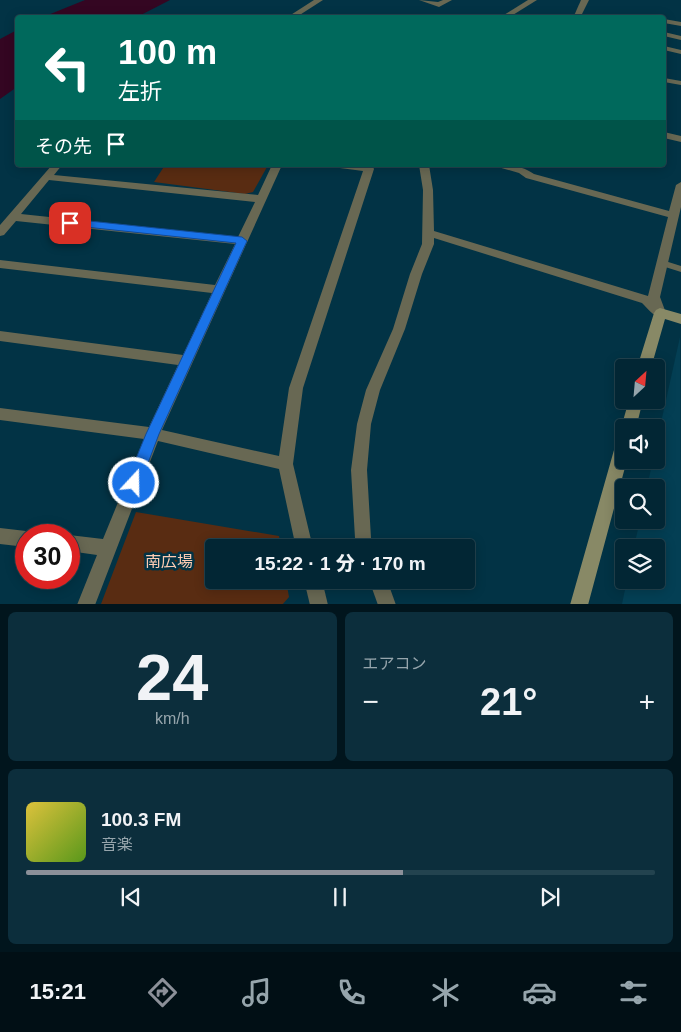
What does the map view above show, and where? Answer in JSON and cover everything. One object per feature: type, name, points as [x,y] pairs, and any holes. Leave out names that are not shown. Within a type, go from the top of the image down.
[{"type":"street","points":[[294,15],[319,0]]},
{"type":"street","points":[[423,0],[439,5],[448,0]]},
{"type":"street","points":[[507,15],[533,0]]},
{"type":"street","points":[[578,15],[585,0]]},
{"type":"street","points":[[666,135],[681,139]]},
{"type":"street","points":[[0,232],[55,167]]},
{"type":"street","points":[[86,604],[153,434],[277,167]]},
{"type":"street","points":[[303,539],[285,464],[296,388],[369,169],[354,167]]},
{"type":"street","points":[[363,539],[359,470],[364,424],[373,390],[399,329],[416,274],[428,244],[428,190],[424,167]]},
{"type":"street","points":[[509,167],[523,171],[530,176],[676,214]]},
{"type":"street","points":[[47,176],[262,199]]},
{"type":"street","points":[[647,359],[660,313],[654,297],[676,214],[681,185]]},
{"type":"street","points":[[13,217],[242,241]]},
{"type":"street","points":[[429,233],[646,300],[660,313],[681,320]]},
{"type":"street","points":[[0,264],[219,290]]},
{"type":"street","points":[[0,336],[186,361]]},
{"type":"street","points":[[0,414],[153,434],[285,464]]},
{"type":"street","points":[[579,604],[617,469]]},
{"type":"street","points":[[0,536],[15,537]]},
{"type":"street","points":[[80,544],[108,548]]},
{"type":"street","points":[[315,589],[319,604]]},
{"type":"street","points":[[381,589],[387,604]]},
{"type":"lane","points":[[666,21],[681,24]]},
{"type":"lane","points":[[666,34],[681,38]]},
{"type":"lane","points":[[666,48],[681,52]]},
{"type":"lane","points":[[666,80],[681,83]]},
{"type":"lane","points":[[662,263],[681,269]]},
{"type":"shaded area","points":[[85,0],[170,0],[141,15],[48,15]]},
{"type":"shaded area","points":[[15,31],[15,88],[0,99],[0,39]]},
{"type":"shaded area","points":[[680,337],[681,604],[622,604],[625,589],[665,589],[665,539],[636,539],[638,529],[665,529],[665,479],[649,479],[651,469],[665,469],[665,419],[662,419]]},
{"type":"green space","points":[[164,167],[267,167],[253,192],[245,194],[154,182]]},
{"type":"green space","name":"南広場","points":[[136,512],[279,536],[280,539],[205,539],[205,589],[288,589],[289,597],[283,604],[101,604]]},
{"type":"route","points":[[70,223],[242,241],[153,434],[134,483]]}]
